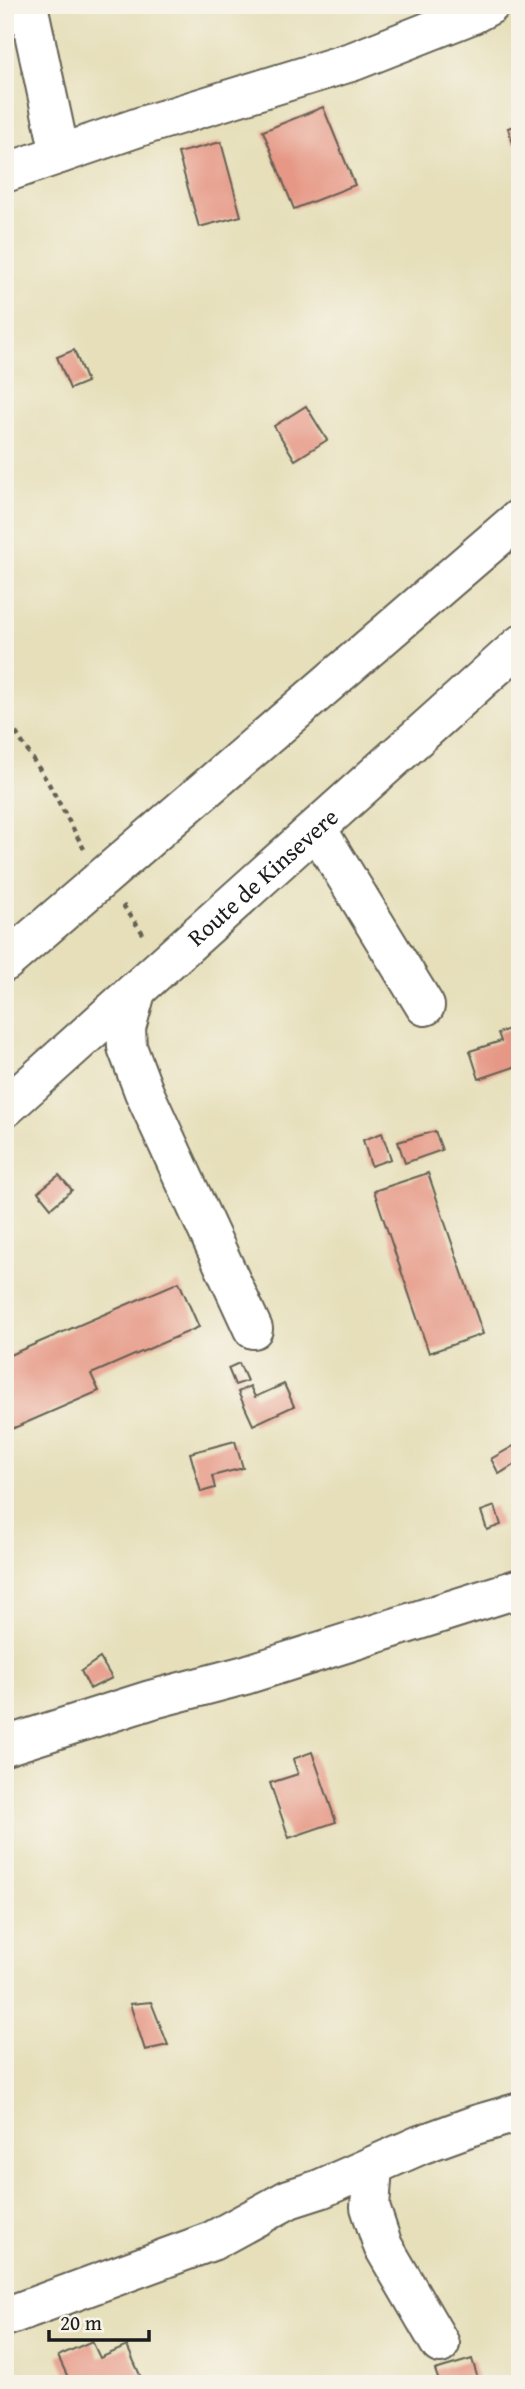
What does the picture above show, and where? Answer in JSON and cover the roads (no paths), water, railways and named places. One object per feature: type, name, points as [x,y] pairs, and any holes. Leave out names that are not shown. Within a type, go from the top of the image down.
[{"type":"street","points":[[28,5],[60,154]]},
{"type":"street","points":[[5,173],[354,61],[490,5]]},
{"type":"street","points":[[5,962],[520,519]]},
{"type":"street","name":"Route de Kinsevere","points":[[5,1108],[520,645]]},
{"type":"street","points":[[317,829],[425,1006]]},
{"type":"street","points":[[136,992],[126,1028],[127,1047],[144,1092],[253,1329]]},
{"type":"street","points":[[5,1746],[150,1700],[245,1675],[520,1588]]},
{"type":"street","points":[[5,2317],[212,2241],[289,2199],[320,2189],[421,2145],[520,2112]]},
{"type":"street","points":[[373,2167],[370,2207],[383,2246],[440,2344]]}]
